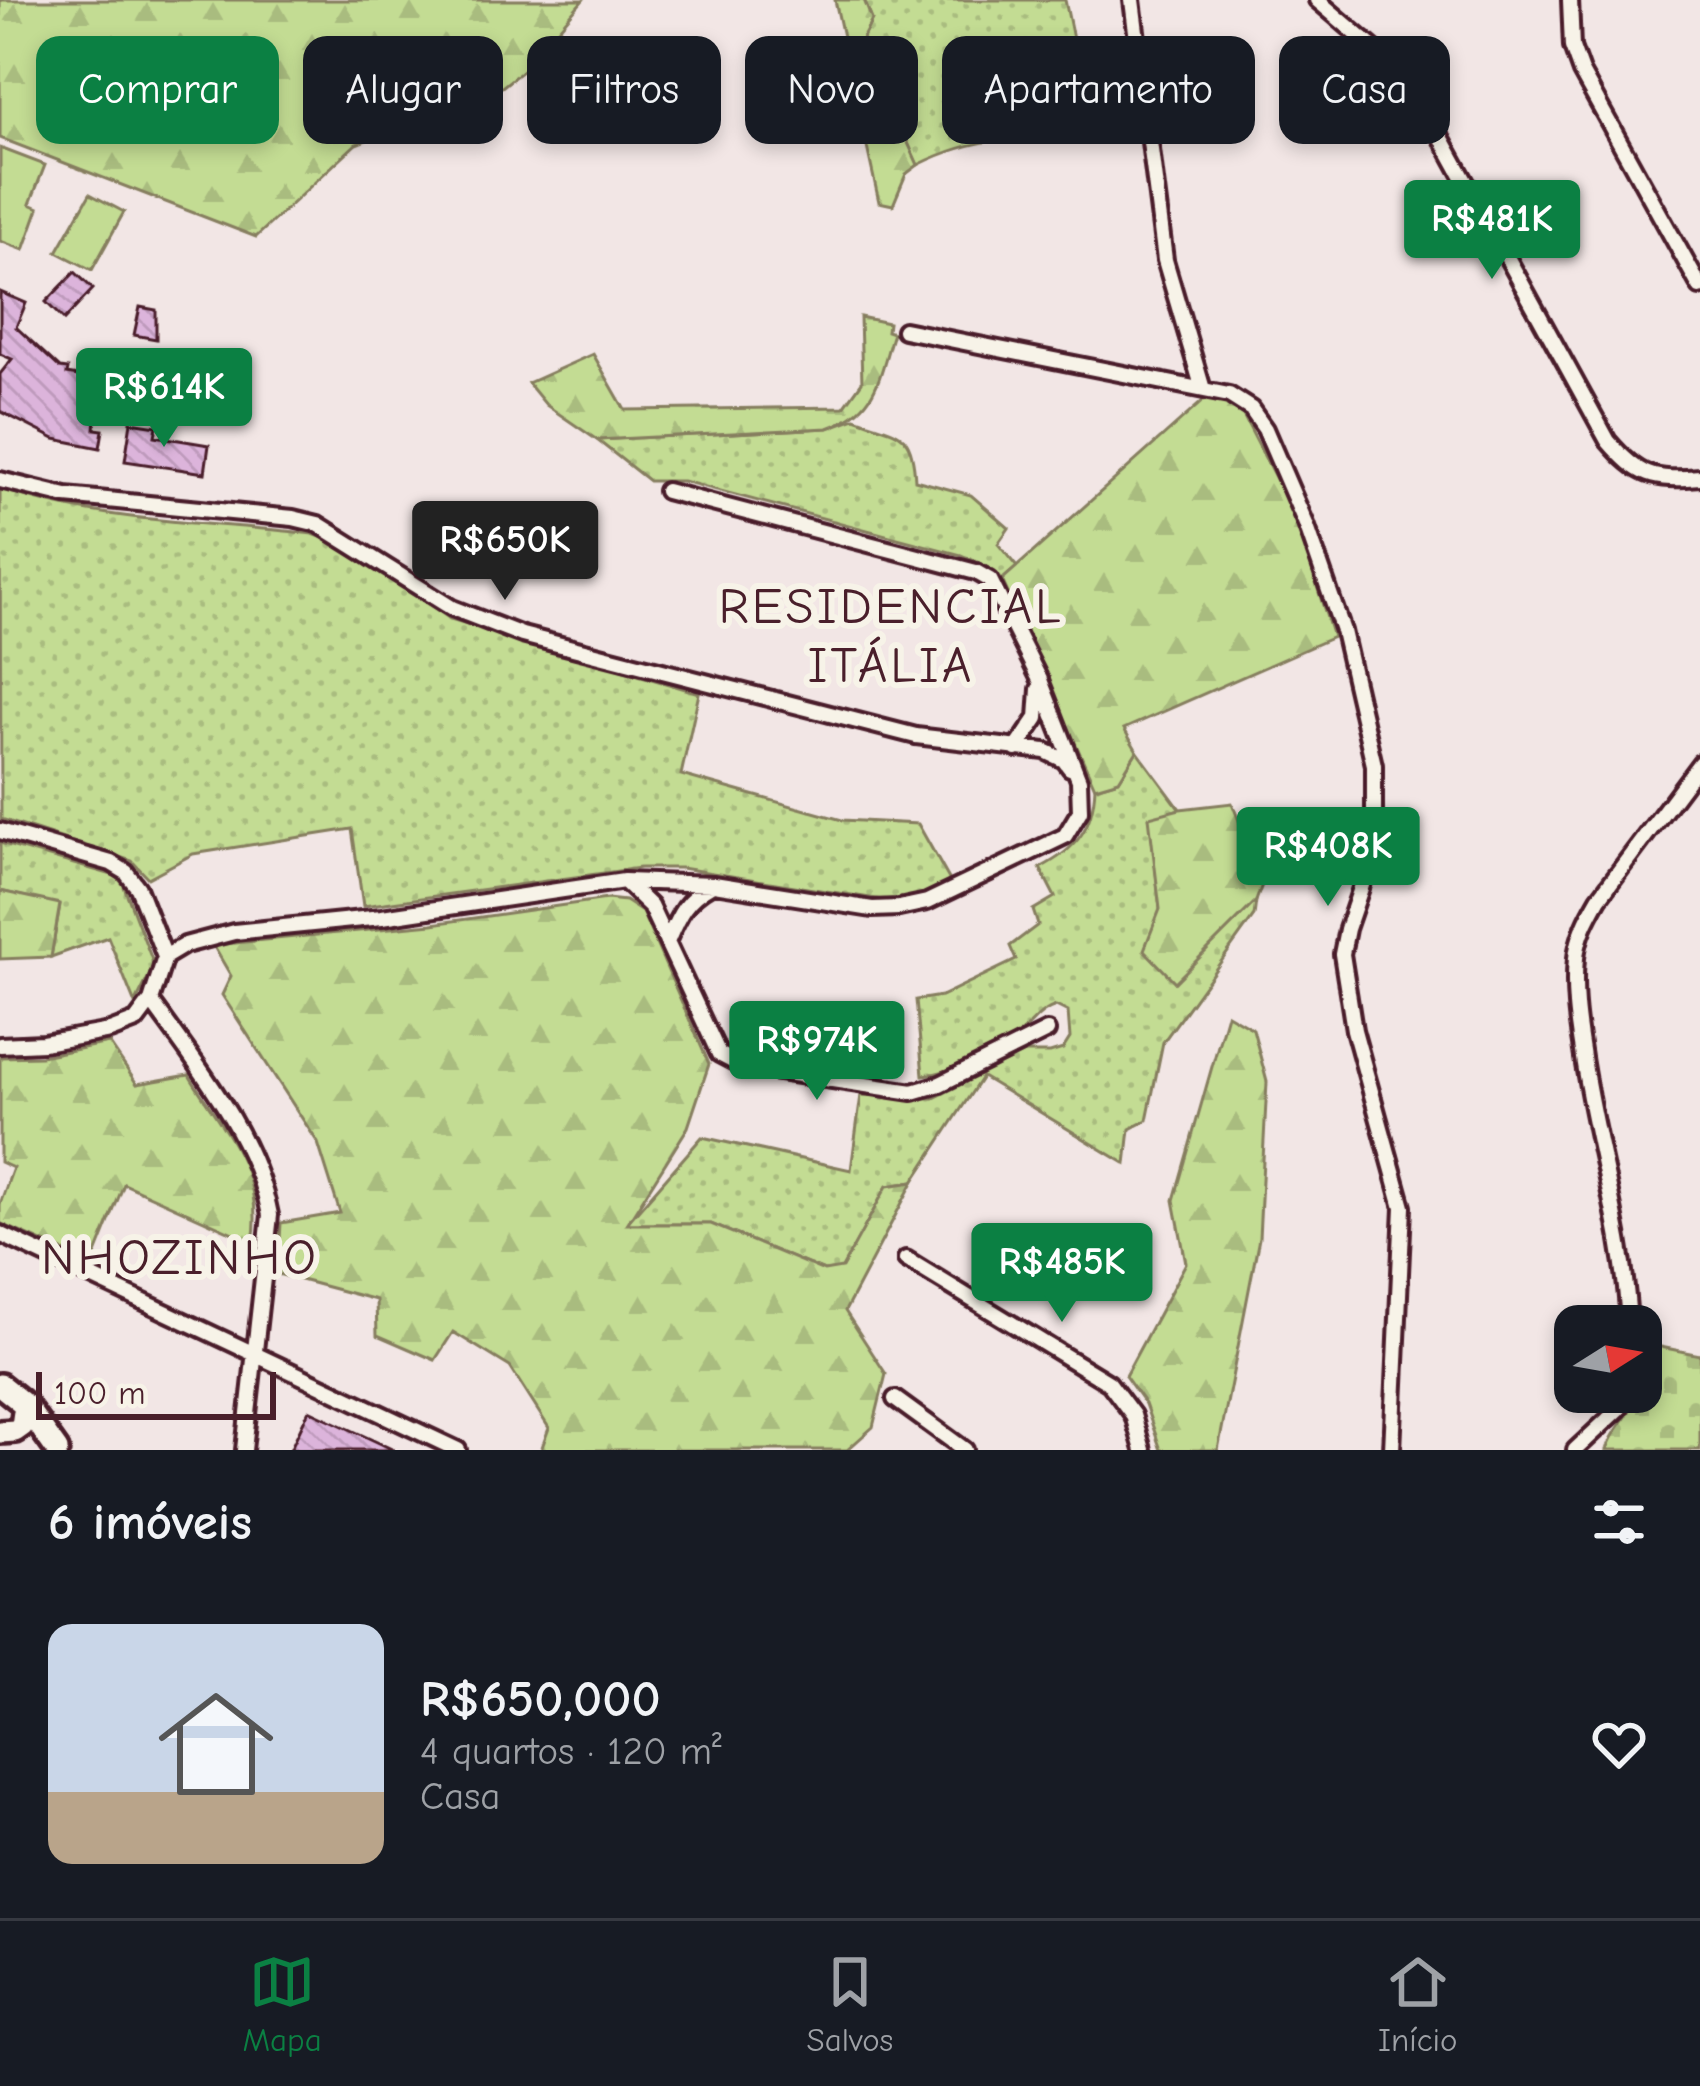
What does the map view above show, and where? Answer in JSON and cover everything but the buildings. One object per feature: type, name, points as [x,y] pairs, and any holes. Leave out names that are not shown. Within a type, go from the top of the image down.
[{"type":"main road","points":[[0,1385],[25,1405],[57,1450]]},
{"type":"main road","points":[[0,1432],[22,1426],[25,1405]]},
{"type":"street","points":[[1132,0],[1158,226],[1202,386]]},
{"type":"street","points":[[1317,0],[1400,70],[1418,95],[1608,441],[1627,463],[1647,476],[1700,477]]},
{"type":"street","points":[[1570,0],[1572,47],[1582,72],[1700,287]]},
{"type":"street","points":[[904,329],[1229,394],[1251,409],[1264,429],[1306,524],[1343,631],[1374,765],[1374,850],[1342,954],[1354,1030],[1403,1207],[1392,1450]]},
{"type":"street","points":[[0,480],[66,496],[318,524],[452,608],[522,635],[916,736],[1056,754],[1079,780]]},
{"type":"street","points":[[165,957],[185,945],[234,932],[382,917],[623,881],[714,884],[872,909],[927,902],[1065,836],[1080,811],[1079,780],[1040,680],[990,580],[976,572],[666,491]]},
{"type":"street","points":[[1016,748],[1037,718],[1040,680]]},
{"type":"street","points":[[1627,1305],[1624,1259],[1574,997],[1576,954],[1585,921],[1599,898],[1700,763]]},
{"type":"street","points":[[0,832],[111,863],[126,872],[138,888],[165,957],[152,1000],[136,1021],[110,1031],[0,1046]]},
{"type":"street","points":[[623,881],[650,906],[719,1054],[744,1066],[913,1092],[940,1084],[1047,1031]]},
{"type":"street","points":[[668,940],[680,910],[692,896],[714,884]]},
{"type":"street","points":[[152,1000],[251,1153],[270,1215],[244,1450]]},
{"type":"street","points":[[0,1234],[458,1450]]},
{"type":"street","points":[[906,1259],[1109,1383],[1132,1414],[1143,1450]]},
{"type":"street","points":[[895,1399],[965,1450]]},
{"type":"street","points":[[1575,1450],[1615,1413]]},
{"type":"green space","points":[[0,0],[583,0],[552,36],[527,36],[527,65],[503,86],[503,36],[303,36],[303,144],[356,144],[256,237],[0,138]]},
{"type":"green space","points":[[835,0],[864,0],[872,20],[864,36],[843,36]]},
{"type":"green space","points":[[864,0],[1065,0],[1072,36],[942,36],[942,144],[978,144],[918,165],[909,144],[918,144],[918,36],[864,36],[872,20]]},
{"type":"green space","points":[[866,144],[909,144],[918,165],[906,174],[893,205],[879,202]]},
{"type":"green space","points":[[0,148],[45,165],[30,204],[39,208],[24,250],[0,241]]},
{"type":"green space","points":[[90,194],[124,212],[92,270],[57,252]]},
{"type":"green space","points":[[860,317],[888,323],[887,331],[893,333],[867,402],[828,428],[597,440],[546,405],[528,383],[593,354],[625,410],[844,407],[862,382]]},
{"type":"green space","points":[[1205,399],[1224,402],[1242,413],[1295,516],[1333,637],[1124,729],[1137,751],[1119,780],[1095,787],[1002,580]]},
{"type":"green space","points":[[855,418],[893,431],[907,442],[915,480],[971,495],[1009,528],[998,544],[1017,567],[1002,580],[988,567],[961,555],[683,481],[649,481],[597,440],[828,428]]},
{"type":"green space","points":[[0,488],[76,509],[313,534],[343,545],[450,619],[699,693],[681,775],[842,820],[918,824],[950,881],[924,895],[889,901],[681,868],[640,868],[363,906],[352,829],[193,854],[148,878],[132,861],[1,819]]},
{"type":"green space","points":[[1137,751],[1180,809],[1150,818],[1160,909],[1175,981],[1256,901],[1254,916],[1163,1042],[1147,1120],[1130,1129],[1126,1164],[982,1077],[913,1182],[887,1186],[842,1269],[824,1271],[711,1224],[626,1224],[702,1137],[851,1170],[861,1095],[934,1098],[1024,1053],[1063,1049],[1070,1038],[1068,1012],[1056,1006],[985,1054],[923,1075],[916,1000],[941,996],[1016,960],[1010,946],[1038,925],[1033,910],[1055,897],[1040,868],[1081,836],[1095,787],[1119,780]]},
{"type":"green space","points":[[1232,803],[1263,882],[1256,901],[1175,982],[1144,950],[1160,909],[1149,817]]},
{"type":"green space","points":[[0,843],[116,876],[123,884],[153,968],[135,1004],[108,937],[51,957],[60,905],[0,891]]},
{"type":"green space","points":[[0,891],[60,904],[51,957],[0,959]]},
{"type":"green space","points":[[607,899],[625,901],[642,912],[709,1064],[688,1127],[627,1224],[711,1224],[824,1271],[842,1268],[887,1186],[913,1182],[845,1311],[886,1374],[873,1427],[847,1450],[541,1450],[549,1428],[510,1367],[453,1332],[435,1360],[377,1335],[376,1300],[278,1274],[281,1223],[340,1213],[318,1143],[222,995],[231,976],[213,945],[432,924]]},
{"type":"green space","points":[[1227,1014],[1253,1029],[1267,1082],[1259,1238],[1218,1450],[1161,1450],[1145,1404],[1125,1376],[1186,1263],[1174,1200]]},
{"type":"green space","points":[[109,1043],[137,1084],[189,1075],[247,1173],[255,1217],[253,1242],[124,1184],[92,1264],[0,1223],[0,1204],[13,1168],[0,1162],[0,1057],[41,1056]]},
{"type":"green space","points":[[1662,1347],[1700,1355],[1700,1450],[1607,1450],[1628,1413],[1662,1413]]},
{"type":"district","name":"RESIDENCIAL ITÁLIA","points":[[891,634]]},
{"type":"district","name":"NHOZINHO","points":[[180,1256]]}]
